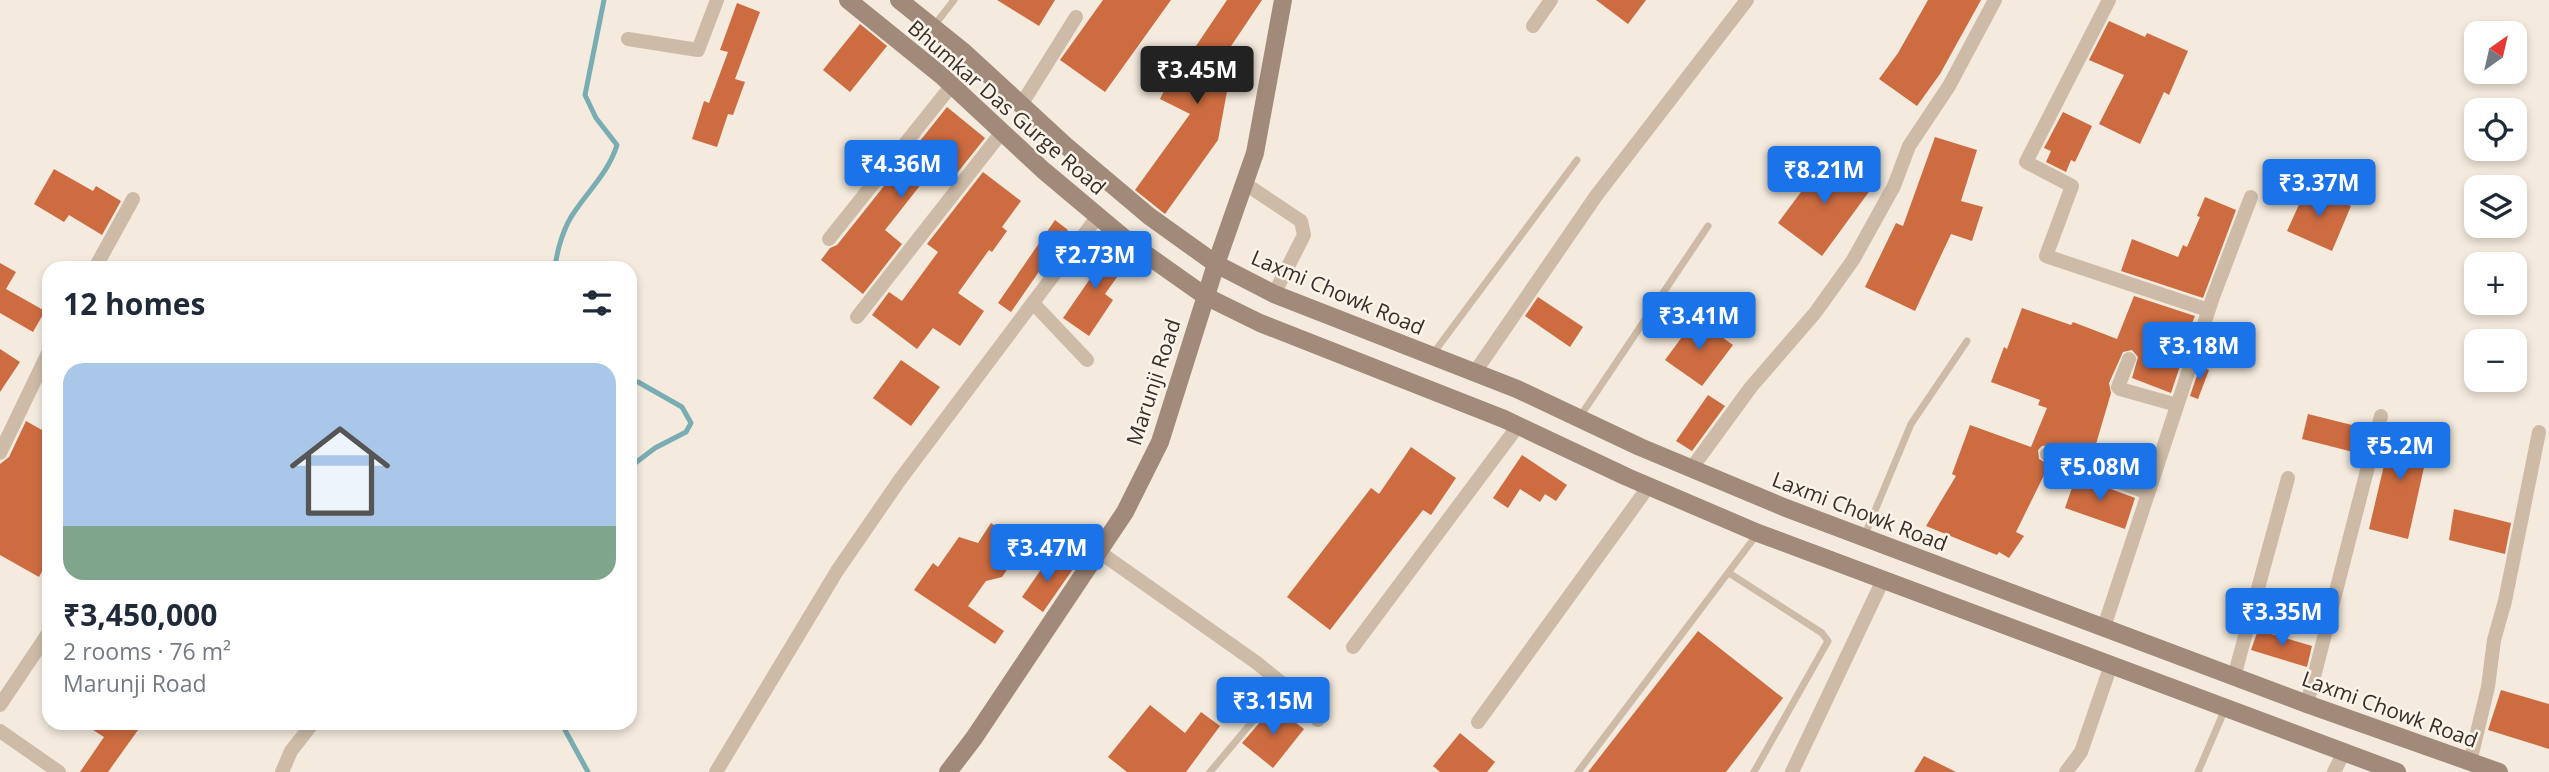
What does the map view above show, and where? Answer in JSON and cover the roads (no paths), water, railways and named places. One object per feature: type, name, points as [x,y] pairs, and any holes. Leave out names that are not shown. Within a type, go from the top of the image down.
[{"type":"main road","name":"Bhumkar Das Gurge Road","points":[[848,0],[952,85],[1129,243],[1205,296]]},
{"type":"main road","name":"Bhumkar Das Gurge Road","points":[[899,0],[972,60],[1149,216],[1216,264]]},
{"type":"main road","name":"Marunji Road","points":[[948,772],[974,738],[1125,512],[1160,442],[1205,296],[1255,153],[1283,0]]},
{"type":"main road","points":[[952,85],[972,60]]},
{"type":"main road","name":"Laxmi Chowk Road","points":[[1216,264],[1274,294],[1517,389],[1697,471],[2234,677],[2499,772]]},
{"type":"main road","points":[[1205,296],[1259,323],[1518,426],[1758,533],[2398,772]]},
{"type":"main road","points":[[1686,502],[1697,471]]},
{"type":"main road","points":[[2092,658],[2104,627]]},
{"type":"street","points":[[628,39],[698,50],[717,0]]},
{"type":"street","points":[[1533,26],[1551,0]]},
{"type":"street","points":[[1475,372],[1596,196],[1746,0]]},
{"type":"street","points":[[1697,471],[1751,387],[1815,313],[1853,260],[1894,186],[1909,146],[1949,86],[1995,0]]},
{"type":"street","points":[[2109,0],[2026,162],[2072,186],[2046,256],[2208,310]]},
{"type":"street","points":[[1021,105],[1076,17]]},
{"type":"street","points":[[829,239],[952,85]]},
{"type":"street","points":[[857,317],[1002,132]]},
{"type":"street","points":[[1244,183],[1301,220],[1304,235],[1274,294]]},
{"type":"street","points":[[2104,627],[2208,310],[2251,197]]},
{"type":"street","points":[[99,261],[133,199]]},
{"type":"street","points":[[716,772],[845,560],[899,481],[1098,216]]},
{"type":"street","points":[[1033,303],[1087,360]]},
{"type":"street","points":[[2129,359],[2118,387],[2120,389],[2177,405]]},
{"type":"street","points":[[0,453],[42,366]]},
{"type":"street","points":[[2307,704],[2381,416]]},
{"type":"street","points":[[1353,647],[1518,426]]},
{"type":"street","points":[[2470,762],[2488,687],[2494,640],[2505,601],[2539,432]]},
{"type":"street","points":[[2047,454],[2148,493]]},
{"type":"street","points":[[2234,677],[2288,478]]},
{"type":"street","points":[[1478,722],[1649,486]]},
{"type":"street","points":[[1098,551],[1257,663],[1284,685],[1318,720]]},
{"type":"street","points":[[1792,772],[1883,580]]},
{"type":"street","points":[[0,705],[42,642]]},
{"type":"street","points":[[2066,772],[2081,752],[2111,665]]},
{"type":"street","points":[[282,772],[291,751],[308,730]]},
{"type":"street","points":[[0,732],[58,772]]},
{"type":"street","points":[[2334,772],[2344,752]]},
{"type":"lane","points":[[933,27],[954,0]]},
{"type":"lane","points":[[1431,356],[1577,160]]},
{"type":"lane","points":[[1578,418],[1708,226]]},
{"type":"lane","points":[[1864,537],[1911,424],[1967,341]]},
{"type":"lane","points":[[1578,772],[1758,533]]},
{"type":"lane","points":[[1729,573],[1822,633],[1828,641],[1754,772]]},
{"type":"lane","points":[[1210,772],[1284,685]]},
{"type":"lane","points":[[2198,772],[2226,708]]},
{"type":"waterway","points":[[556,261],[568,224],[604,172],[617,145],[596,118],[585,95],[604,0]]},
{"type":"waterway","points":[[637,382],[682,407],[691,423],[686,432],[655,448],[637,462]]},
{"type":"waterway","points":[[565,730],[588,772]]}]
